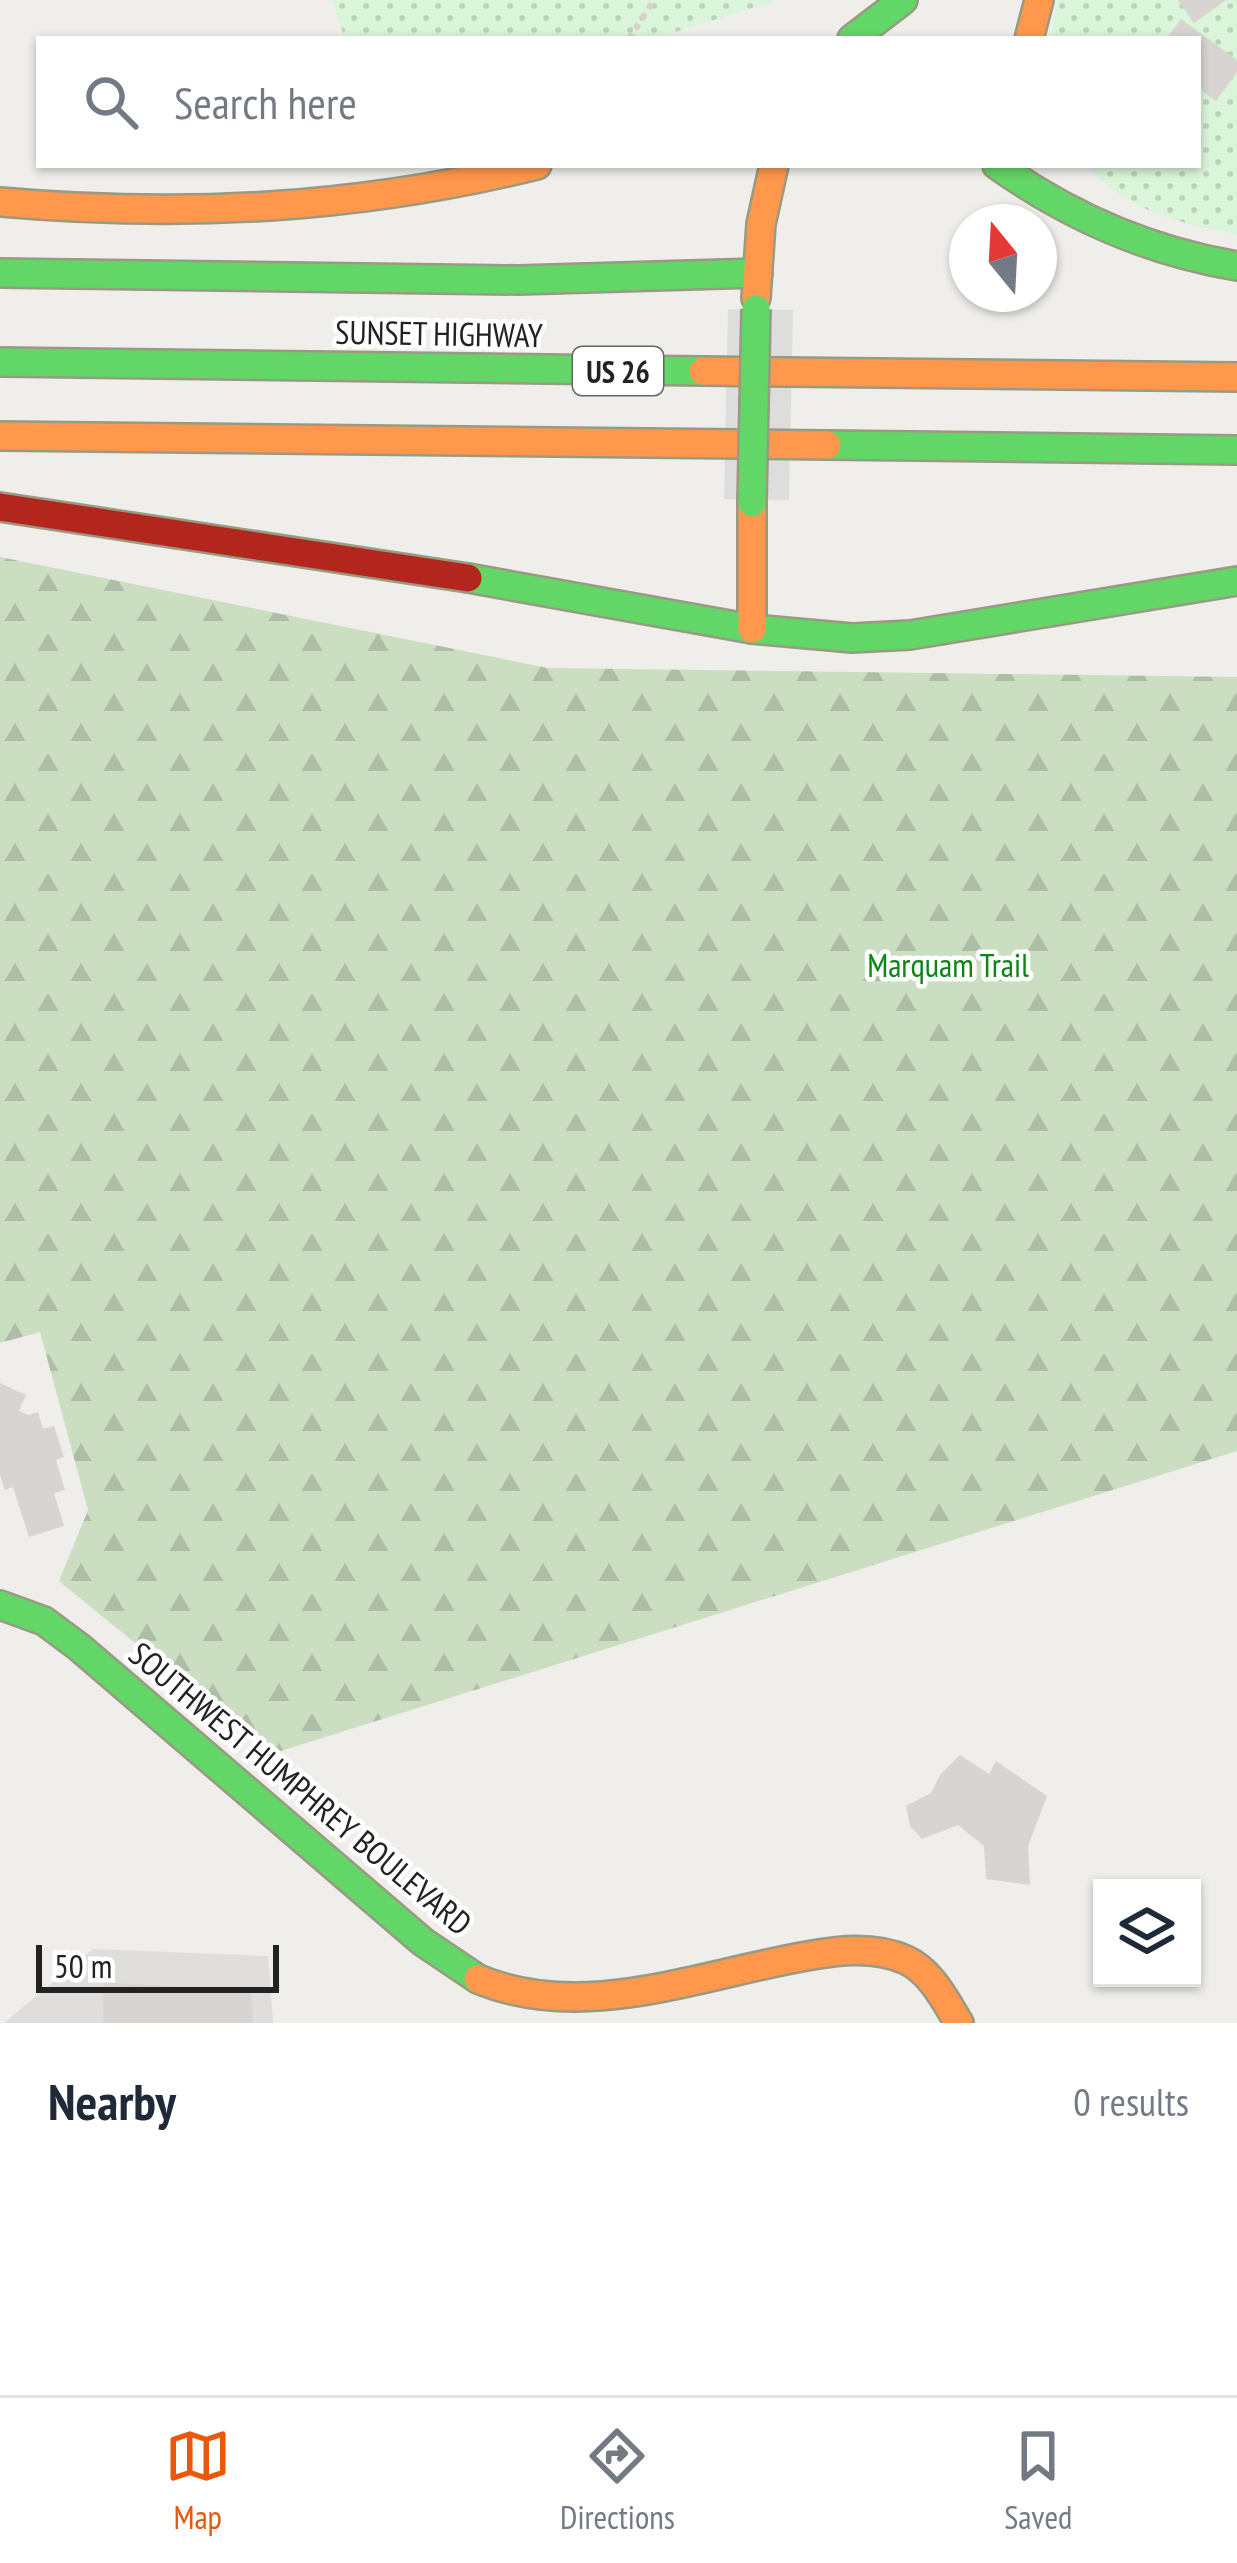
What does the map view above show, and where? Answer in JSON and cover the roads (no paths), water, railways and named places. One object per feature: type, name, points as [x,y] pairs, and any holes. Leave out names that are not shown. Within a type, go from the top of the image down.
[{"type":"main road","points":[[856,36],[903,0]]},
{"type":"main road","points":[[1030,36],[1039,0]]},
{"type":"main road","points":[[0,202],[152,214],[261,209],[429,189],[524,168]]},
{"type":"main road","points":[[752,629],[756,309],[764,207],[773,168]]},
{"type":"main road","points":[[1002,168],[1029,188],[1131,240],[1237,266]]},
{"type":"main road","points":[[1060,169],[1084,215]]},
{"type":"main road","points":[[0,273],[518,280],[758,273]]},
{"type":"main road","name":"SUNSET HIGHWAY","points":[[0,362],[1237,377]]},
{"type":"main road","points":[[0,436],[1237,449]]},
{"type":"main road","points":[[0,507],[464,578],[752,629],[875,639],[1237,581]]},
{"type":"main road","name":"SOUTHWEST HUMPHREY BOULEVARD","points":[[0,1605],[44,1622],[79,1647],[423,1942],[466,1973],[510,1996],[551,2007],[594,2008],[818,1954],[861,1950],[906,1960],[919,1970],[958,2023]]},
{"type":"park label","name":"Marquam Trail","points":[[948,964]]}]
